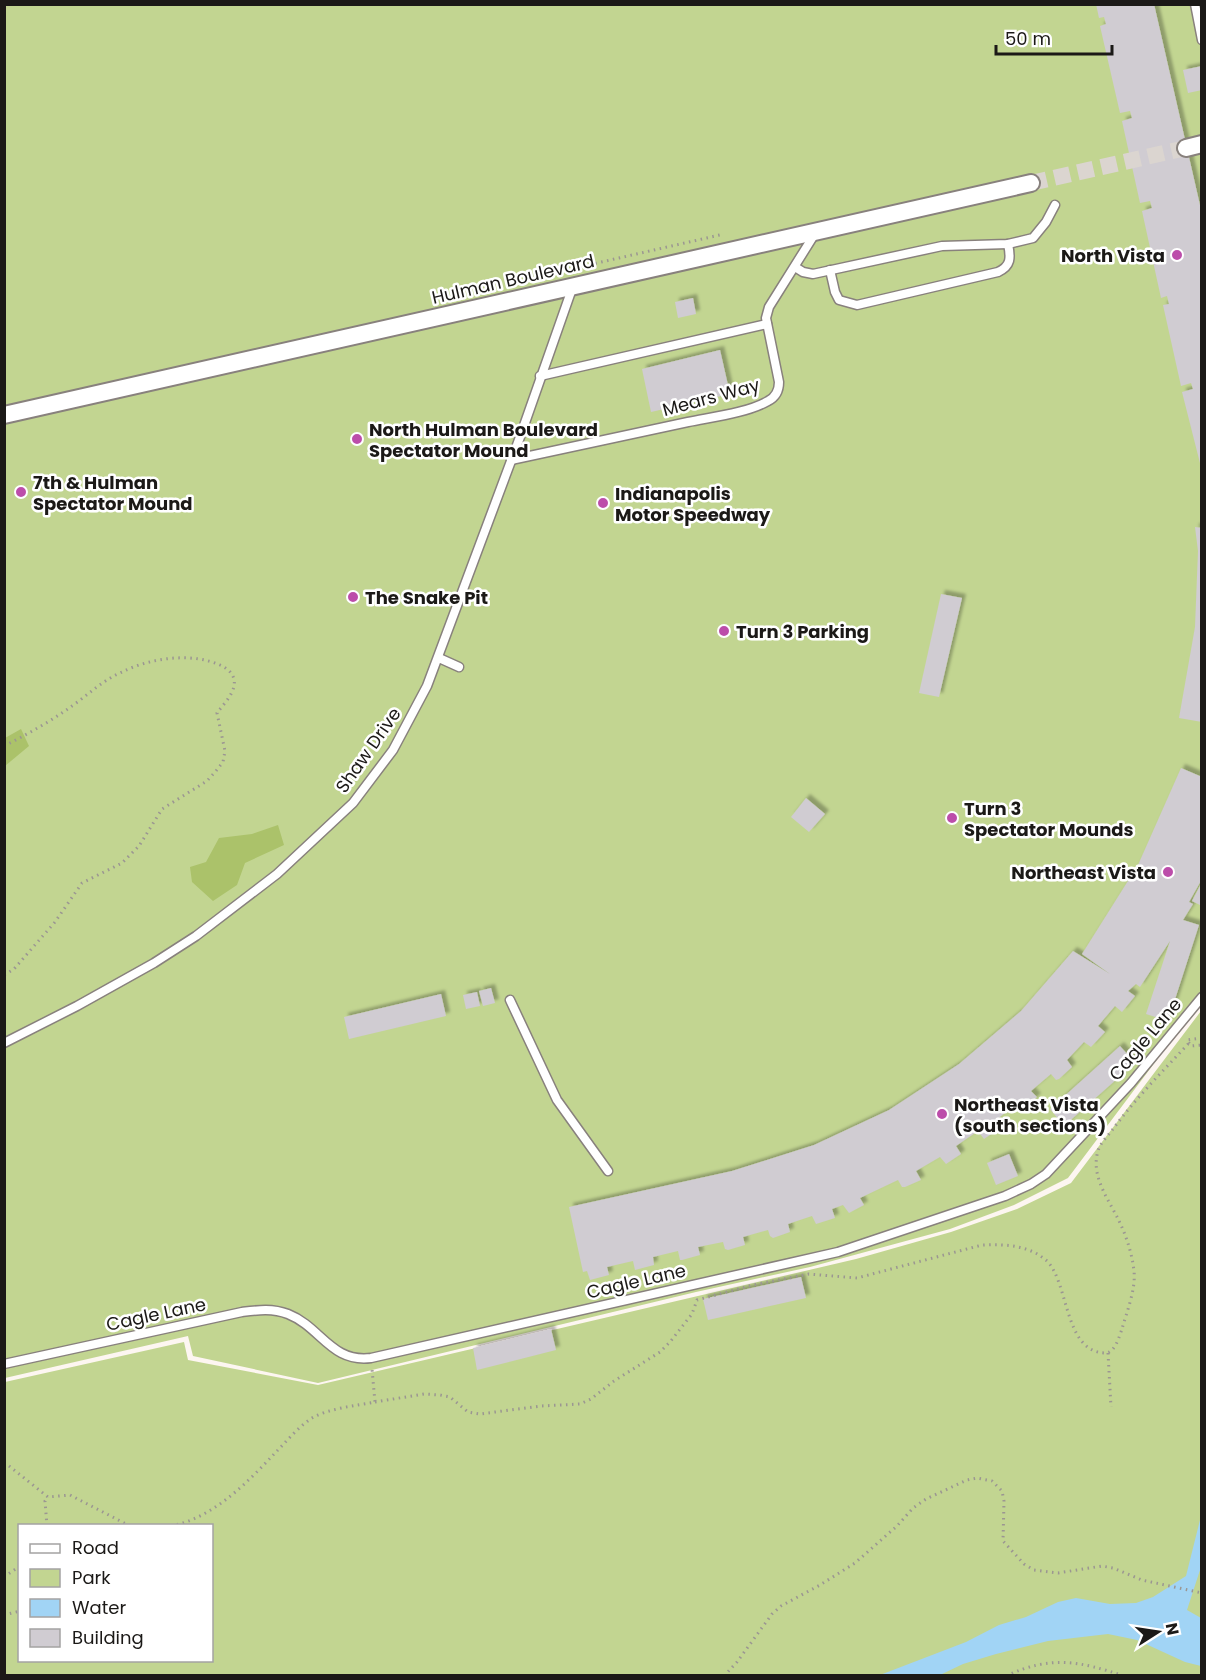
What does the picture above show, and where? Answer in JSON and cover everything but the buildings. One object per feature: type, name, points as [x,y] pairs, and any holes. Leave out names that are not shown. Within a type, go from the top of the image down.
[{"type":"street","name":"Hulman Boulevard","points":[[4,415],[1031,183]]},
{"type":"lane","points":[[1195,4],[1202,40]]},
{"type":"lane","points":[[795,267],[813,274],[942,246],[1008,244],[1033,238],[1046,222],[1055,205]]},
{"type":"lane","name":"Mears Way","points":[[511,460],[722,414],[768,401],[775,396],[779,389],[779,382],[766,318],[769,307],[817,230]]},
{"type":"lane","points":[[830,270],[835,292],[840,300],[857,304],[998,272],[1010,263],[1008,244]]},
{"type":"lane","name":"Shaw Drive","points":[[4,1043],[77,1006],[154,963],[196,936],[277,874],[352,803],[393,750],[417,708],[438,658],[573,286]]},
{"type":"lane","points":[[540,376],[767,324]]},
{"type":"lane","points":[[438,658],[459,667]]},
{"type":"lane","name":"Cagle Lane","points":[[4,1364],[242,1312],[265,1309],[290,1315],[347,1357],[371,1358],[838,1252],[905,1231],[1031,1184],[1057,1164],[1131,1083],[1202,997]]},
{"type":"lane","points":[[510,1000],[557,1100],[608,1171]]},
{"type":"path","points":[[4,746],[64,711],[122,672],[148,663],[180,658],[208,660],[228,669],[235,684],[232,693],[217,713],[225,751],[223,762],[216,771],[207,781],[162,809],[139,846],[122,863],[82,883],[55,922],[14,969],[4,975]]},
{"type":"path","points":[[177,1524],[203,1515],[238,1490],[295,1432],[322,1413],[424,1394],[450,1397],[468,1412],[480,1414],[541,1406],[580,1404],[591,1399],[614,1381],[660,1352],[692,1314],[697,1300],[753,1285],[808,1274],[857,1278],[982,1245],[1001,1244],[1022,1247],[1047,1262],[1061,1286],[1070,1319],[1078,1335],[1096,1351],[1108,1353],[1113,1350],[1121,1333],[1135,1273],[1129,1245],[1102,1190],[1095,1163],[1098,1148],[1128,1109],[1189,1043],[1187,1040],[1202,1038]]},
{"type":"path","points":[[1189,1043],[1191,1046],[1202,1045]]},
{"type":"path","points":[[1108,1353],[1111,1407]]},
{"type":"path","points":[[371,1358],[375,1402]]},
{"type":"path","points":[[9,1466],[48,1497],[70,1495],[126,1524]]},
{"type":"path","points":[[724,1676],[772,1614],[781,1606],[855,1563],[897,1526],[913,1508],[926,1499],[967,1480],[977,1478],[992,1481],[1002,1491],[1003,1541],[1024,1564],[1034,1570],[1058,1573],[1102,1566],[1156,1583],[1202,1593]]},
{"type":"path","points":[[47,1524],[45,1501],[48,1497]]},
{"type":"path","points":[[4,1577],[18,1567]]},
{"type":"path","points":[[1005,1676],[1047,1662],[1072,1661],[1124,1676]]},
{"type":"green space","name":"Indianapolis Motor Speedway","points":[[4,5],[1201,5],[1201,1001],[1068,1178],[1014,1205],[950,1229],[810,1267],[696,1292],[318,1383],[193,1356],[188,1336],[5,1378]]},
{"type":"green space","points":[[21,729],[29,746],[5,766],[5,738]]},
{"type":"green space","points":[[278,825],[284,845],[245,863],[237,885],[213,901],[192,882],[190,867],[206,862],[219,838],[252,834]]},
{"type":"green space","points":[[1201,1011],[1201,1675],[5,1675],[5,1382],[184,1342],[188,1360],[318,1385],[856,1259],[951,1232],[1017,1209],[1071,1183]]},
{"type":"water","points":[[1201,1516],[1201,1567],[1187,1610],[1201,1618],[1201,1666],[1185,1662],[1137,1640],[1108,1634],[1048,1641],[963,1664],[940,1675],[880,1675],[966,1642],[999,1625],[1026,1617],[1058,1602],[1076,1598],[1110,1604],[1136,1603],[1153,1597],[1186,1576]]},
{"type":"tunnel","points":[[1031,183],[1186,148]]},
{"type":"place","name":"North Vista","points":[[1177,255]]},
{"type":"place","name":"North Hulman Boulevard Spectator Mound","points":[[357,439]]},
{"type":"place","name":"7th & Hulman Spectator Mound","points":[[21,492]]},
{"type":"place","name":"Indianapolis Motor Speedway","points":[[603,503]]},
{"type":"place","name":"The Snake Pit","points":[[353,597]]},
{"type":"place","name":"Turn 3 Parking","points":[[724,631]]},
{"type":"place","name":"Turn 3 Spectator Mounds","points":[[952,818]]},
{"type":"place","name":"Northeast Vista","points":[[1168,872]]},
{"type":"place","name":"Northeast Vista (south sections)","points":[[942,1114]]}]
